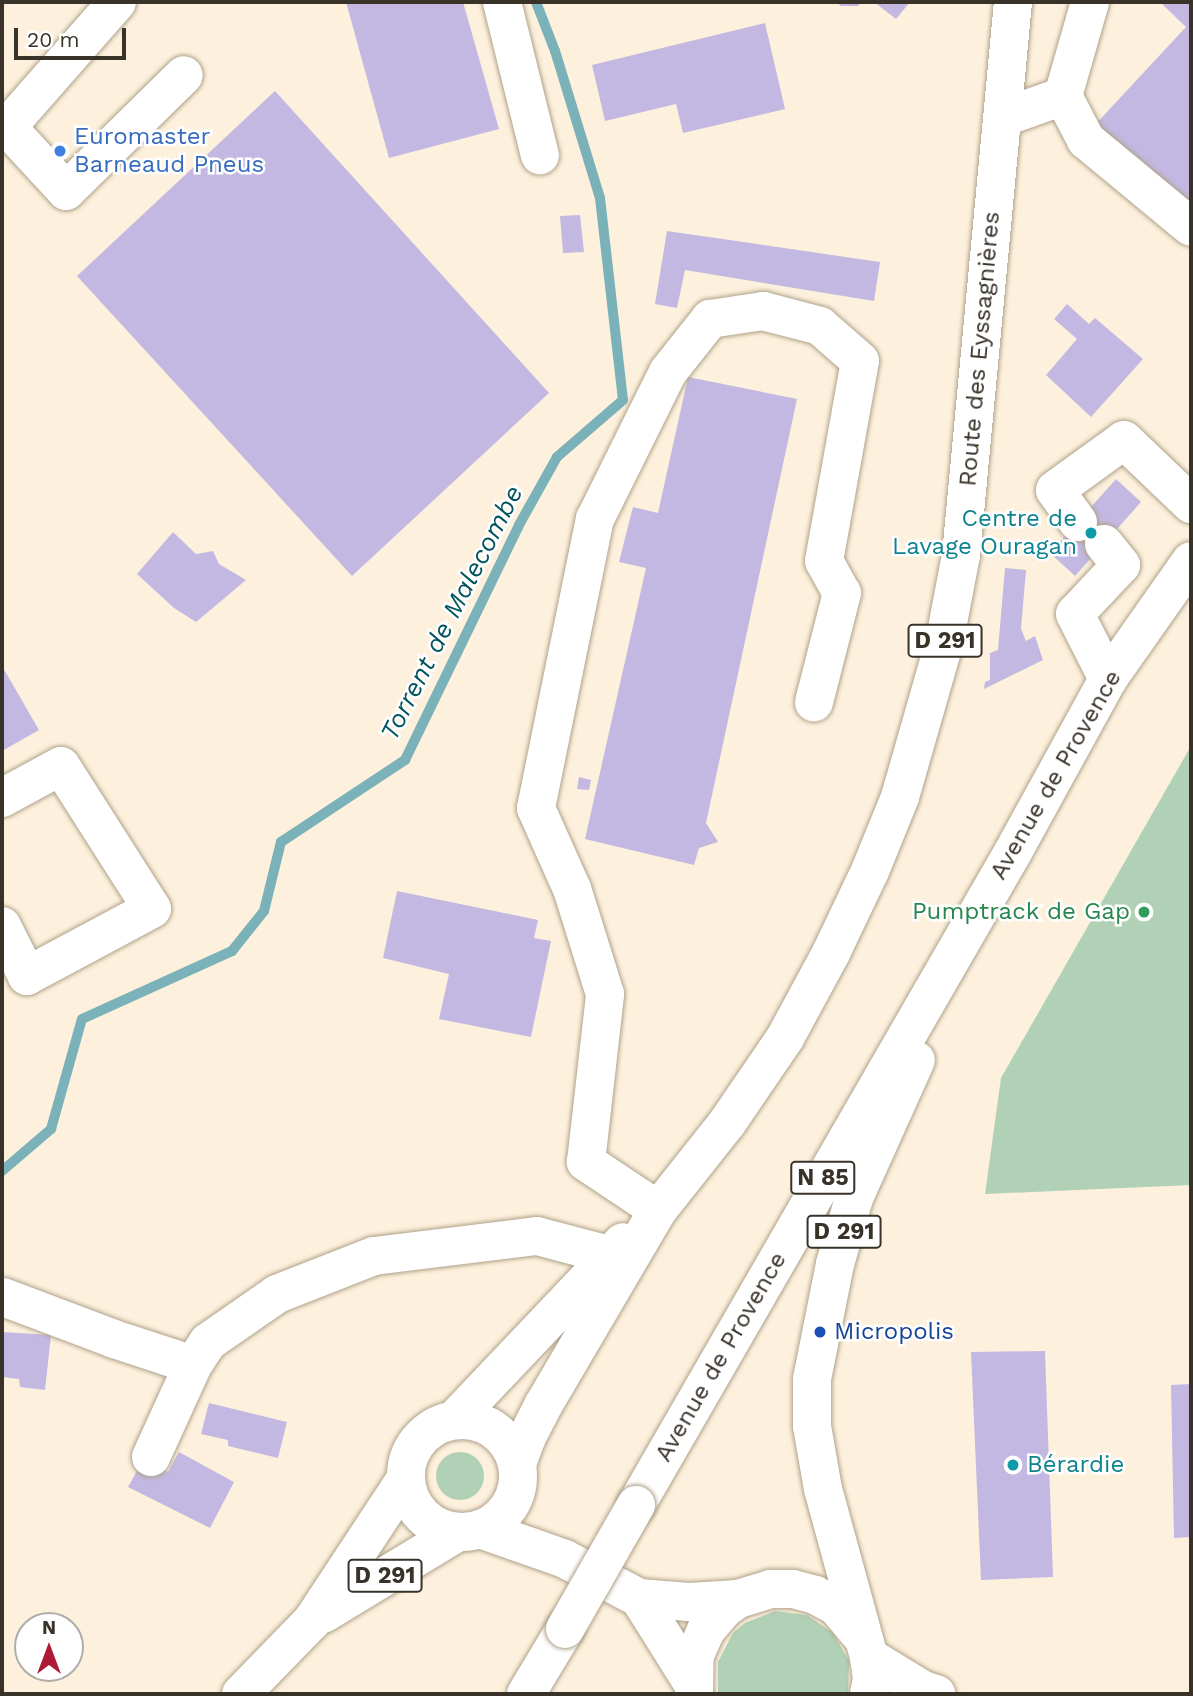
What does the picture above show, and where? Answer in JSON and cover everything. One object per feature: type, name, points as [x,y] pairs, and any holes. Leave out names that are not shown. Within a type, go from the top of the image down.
[{"type":"main road","points":[[117,2],[5,130],[66,191],[184,75]]},
{"type":"main road","points":[[502,2],[540,155]]},
{"type":"main road","name":"Route des Eyssagnières","points":[[517,1475],[544,1404],[658,1210],[727,1123],[785,1038],[870,871],[900,797],[923,725],[944,644],[961,555],[1013,2]]},
{"type":"main road","points":[[1090,2],[1063,96],[1086,140],[1191,227]]},
{"type":"main road","points":[[1002,118],[1063,96]]},
{"type":"main road","points":[[658,1210],[586,1162],[605,994],[572,889],[536,808],[595,519],[668,372],[710,319],[763,311],[820,326],[860,360],[824,561],[842,593],[814,702]]},
{"type":"main road","points":[[1108,679],[1075,614],[1121,565],[1055,490],[1124,440],[1191,505]]},
{"type":"main road","name":"Avenue de Provence","points":[[524,1694],[556,1644],[1013,852],[1108,679],[1191,561]]},
{"type":"main road","points":[[2,798],[61,766],[152,909],[27,976],[2,926]]},
{"type":"main road","name":"D 291","points":[[866,1648],[823,1489],[812,1426],[812,1379],[820,1332],[854,1198],[1013,852]]},
{"type":"main road","name":"Route des Eyssagnières","points":[[454,1420],[609,1255],[658,1210]]},
{"type":"main road","points":[[151,1457],[193,1365],[208,1342],[276,1294],[374,1256],[537,1236],[609,1255]]},
{"type":"main road","points":[[4,1297],[114,1339],[193,1365]]},
{"type":"main road","points":[[565,1559],[517,1475],[511,1448],[494,1430],[471,1420],[454,1420],[438,1425],[418,1441],[407,1464],[405,1480],[417,1510],[443,1529],[469,1531],[565,1559],[639,1598],[689,1602],[738,1600]]},
{"type":"main road","points":[[469,1531],[505,1513],[517,1475]]},
{"type":"main road","name":"D 291","points":[[241,1694],[312,1621],[405,1480]]},
{"type":"main road","name":"D 291","points":[[312,1621],[469,1531]]},
{"type":"main road","points":[[693,1688],[695,1655],[706,1630],[724,1609],[738,1600],[770,1589],[793,1589],[815,1594],[836,1606],[866,1648],[923,1690],[936,1694]]},
{"type":"main road","points":[[639,1598],[693,1688]]},
{"type":"main road","points":[[866,1648],[869,1694]]},
{"type":"green space","name":"Pumptrack de Gap","points":[[1191,746],[1191,1185],[985,1194],[1001,1078]]},
{"type":"green space","points":[[460,1452],[477,1459],[484,1476],[477,1493],[460,1500],[443,1493],[436,1476],[443,1459]]},
{"type":"green space","points":[[775,1611],[807,1615],[833,1633],[849,1661],[848,1694],[718,1694],[718,1662],[733,1633],[745,1623]]},
{"type":"building","points":[[346,2],[463,2],[499,129],[389,158]]},
{"type":"building","points":[[836,2],[862,2],[858,6],[841,6]]},
{"type":"building","points":[[874,2],[910,2],[896,19]]},
{"type":"building","points":[[1160,2],[1191,2],[1191,212],[1092,128],[1186,27]]},
{"type":"building","points":[[765,23],[785,109],[683,133],[676,104],[605,121],[592,65]]},
{"type":"building","points":[[275,91],[549,393],[352,576],[77,276]]},
{"type":"building","points":[[580,215],[584,252],[563,253],[560,216]]},
{"type":"building","points":[[667,231],[880,262],[874,301],[685,270],[677,308],[655,304]]},
{"type":"building","points":[[1067,304],[1089,324],[1095,318],[1143,359],[1091,417],[1046,375],[1077,339],[1054,319]]},
{"type":"building","points":[[688,377],[797,399],[706,823],[718,842],[699,848],[694,865],[585,839],[646,568],[619,562],[633,507],[658,513]]},
{"type":"building","name":"Centre de Lavage Ouragan","points":[[1116,479],[1141,502],[1075,576],[1050,553]]},
{"type":"building","points":[[173,532],[196,554],[213,551],[219,564],[246,580],[196,622],[174,608],[137,574]]},
{"type":"building","points":[[1005,568],[1026,570],[1021,629],[1026,641],[1035,636],[1043,660],[984,689],[985,682],[990,680],[990,653],[998,650]]},
{"type":"building","points":[[2,666],[39,730],[2,751]]},
{"type":"building","points":[[579,777],[591,780],[589,790],[577,789]]},
{"type":"building","points":[[397,891],[538,920],[534,938],[551,941],[531,1037],[439,1019],[449,974],[383,958]]},
{"type":"building","points":[[2,1332],[51,1335],[45,1390],[20,1387],[19,1379],[2,1377]]},
{"type":"building","name":"Bérardie","points":[[1045,1351],[1053,1577],[981,1580],[971,1352]]},
{"type":"building","points":[[1191,1384],[1191,1537],[1174,1538],[1171,1385]]},
{"type":"building","points":[[209,1403],[287,1422],[278,1458],[228,1446],[228,1440],[201,1434]]},
{"type":"building","points":[[179,1452],[234,1482],[210,1528],[128,1487],[143,1460],[168,1472]]},
{"type":"waterway","name":"Torrent de Malecombe","points":[[2,1171],[51,1129],[82,1019],[232,951],[264,911],[281,842],[405,760],[519,525],[557,457],[623,400],[600,198],[555,51],[536,2]]},
{"type":"place","name":"Euromaster Barneaud Pneus","points":[[60,151]]},
{"type":"place","name":"Centre de Lavage Ouragan","points":[[1091,533]]},
{"type":"place","name":"Pumptrack de Gap","points":[[1144,912]]},
{"type":"place","name":"Micropolis","points":[[820,1332]]},
{"type":"place","name":"Bérardie","points":[[1013,1465]]}]
